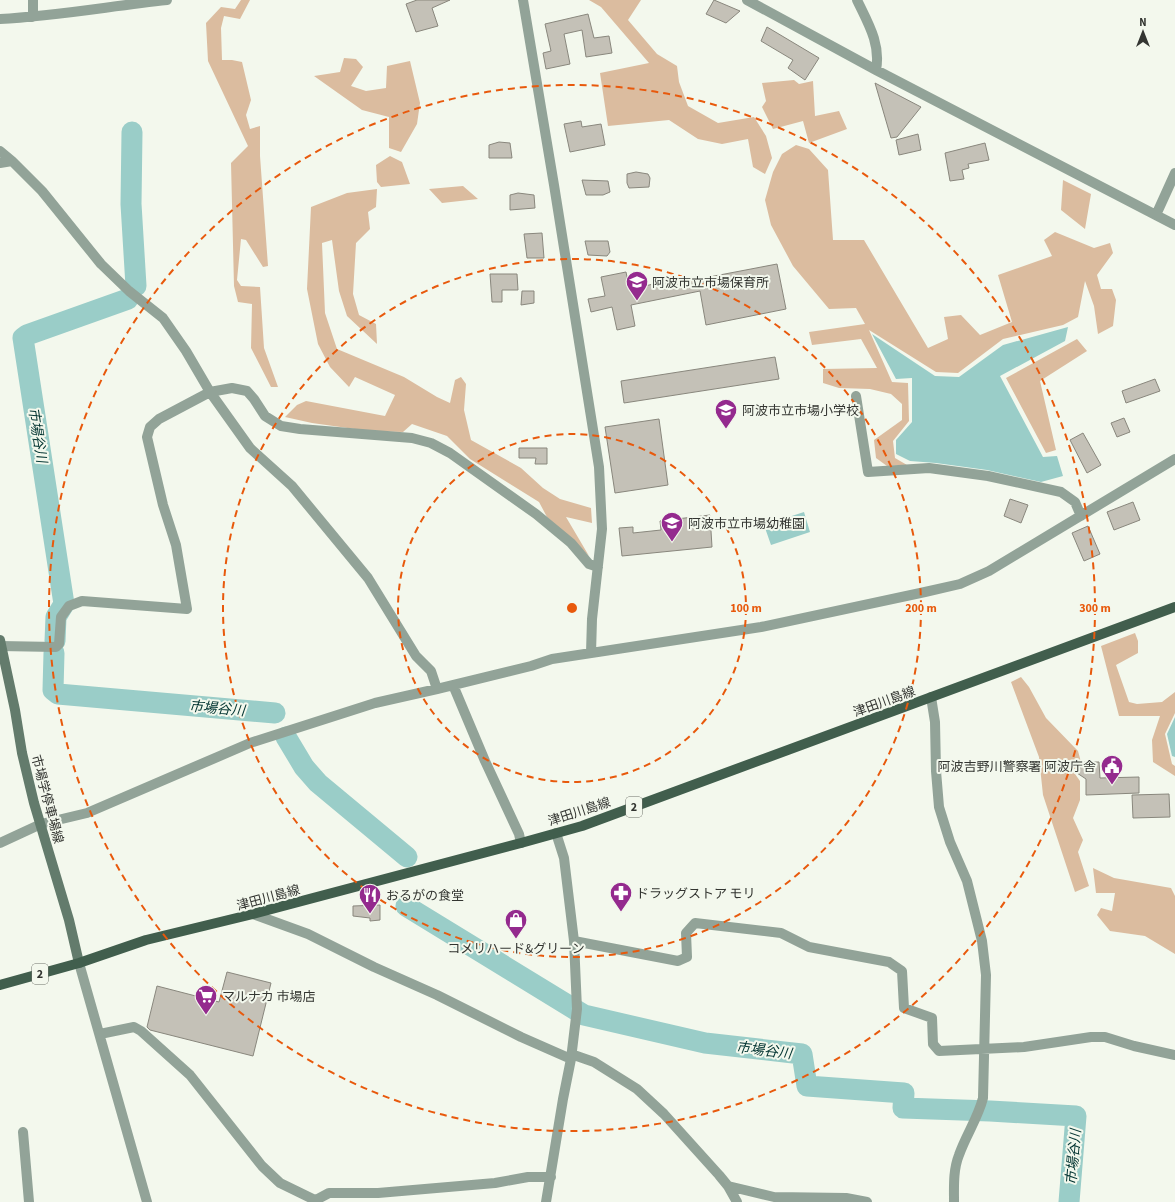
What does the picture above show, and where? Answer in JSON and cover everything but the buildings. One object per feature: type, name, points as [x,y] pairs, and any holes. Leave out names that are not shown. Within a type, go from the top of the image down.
[{"type":"main road","name":"津田川島線","points":[[0,985],[79,963],[146,940],[253,914],[582,826],[1175,607]]},
{"type":"main road","name":"市場学停車場線","points":[[0,644],[15,710],[22,753],[34,803],[69,920],[79,963]]},
{"type":"street","points":[[33,17],[34,0]]},
{"type":"street","points":[[0,19],[33,17],[167,0]]},
{"type":"street","points":[[523,0],[599,467],[602,529],[592,619],[591,653]]},
{"type":"street","points":[[747,0],[876,70],[1175,225]]},
{"type":"street","points":[[857,0],[876,40],[878,60],[876,70]]},
{"type":"street","points":[[0,151],[42,190],[101,264],[130,291],[163,318],[186,351],[210,392],[250,448],[292,486],[368,578],[416,656],[431,671],[437,689]]},
{"type":"street","points":[[0,163],[12,161]]},
{"type":"street","points":[[1156,215],[1175,173]]},
{"type":"street","points":[[0,644],[56,647],[59,644],[61,617],[69,606],[82,601],[187,609],[176,544],[163,505],[147,437],[150,427],[159,419],[210,392],[232,388],[247,390],[264,416],[281,426],[300,429],[412,438],[431,443],[450,453],[536,514],[571,543],[588,564],[598,567]]},
{"type":"street","points":[[856,396],[868,472],[929,468],[988,476],[1061,492],[1075,502],[1082,516]]},
{"type":"street","points":[[0,843],[41,824],[87,813],[250,743],[375,703],[531,666],[552,659],[761,627],[960,584],[989,571],[1175,459]]},
{"type":"street","points":[[454,685],[485,761],[519,834],[521,843]]},
{"type":"street","points":[[931,697],[935,722],[936,771],[939,807],[950,842],[967,882],[982,941],[986,975],[983,1098],[980,1110],[958,1156],[954,1181],[954,1202]]},
{"type":"street","points":[[546,1202],[571,1057],[577,1012],[574,941],[564,858],[556,833]]},
{"type":"street","points":[[253,914],[308,934],[374,967],[437,995],[521,1037],[571,1057],[594,1062],[637,1089],[664,1114],[728,1186],[736,1202]]},
{"type":"street","points":[[574,941],[678,961],[687,956],[686,933],[695,923],[780,933],[809,947],[889,962],[902,971],[904,1008],[932,1018],[933,1044],[939,1051],[1024,1047],[1091,1037],[1105,1037],[1134,1046],[1175,1055]]},
{"type":"street","points":[[79,963],[147,1202]]},
{"type":"street","points":[[100,1034],[134,1027],[141,1031],[190,1075],[262,1166],[280,1183],[317,1201],[329,1193],[378,1193],[495,1183],[528,1178],[551,1178]]},
{"type":"street","points":[[23,1132],[29,1202]]},
{"type":"street","points":[[728,1186],[774,1197],[846,1198],[867,1202]]},
{"type":"shaded area","points":[[241,0],[250,0],[240,19],[224,16],[221,28],[222,60],[242,62],[251,100],[246,115],[250,129],[260,126],[260,156],[268,266],[263,267],[246,240],[241,239],[237,280],[241,286],[260,287],[264,348],[278,387],[271,387],[251,348],[252,304],[238,302],[234,286],[231,163],[248,146],[208,61],[206,23],[221,7],[235,9]]},
{"type":"shaded area","points":[[589,0],[641,0],[628,20],[657,54],[677,66],[679,82],[688,106],[718,123],[754,117],[766,136],[772,158],[765,174],[753,167],[748,139],[722,144],[698,139],[669,120],[608,126],[600,73],[649,63],[601,7]]},
{"type":"shaded area","points":[[344,58],[356,59],[363,67],[351,86],[366,91],[386,88],[387,66],[410,61],[420,103],[417,124],[401,152],[389,148],[389,117],[362,110],[314,76],[340,72]]},
{"type":"shaded area","points":[[794,80],[799,84],[813,81],[815,116],[839,111],[847,129],[809,143],[803,121],[773,129],[762,107],[766,101],[762,83]]},
{"type":"shaded area","points":[[796,145],[809,149],[828,170],[833,240],[864,240],[928,348],[948,339],[944,317],[961,315],[980,335],[1012,322],[998,275],[1052,256],[1044,240],[1055,232],[1094,248],[1110,243],[1113,253],[1097,275],[1101,289],[1112,289],[1116,300],[1113,326],[1098,334],[1094,306],[1085,281],[1078,317],[1063,325],[1003,339],[958,373],[936,372],[869,330],[892,382],[908,383],[909,421],[893,441],[895,458],[907,465],[887,466],[876,458],[874,440],[902,420],[902,404],[891,394],[870,389],[839,388],[823,383],[823,369],[877,368],[861,339],[812,345],[809,332],[865,324],[856,308],[829,309],[793,266],[771,225],[765,200],[773,172],[782,154]]},
{"type":"shaded area","points":[[390,156],[402,162],[410,184],[381,187],[377,182],[376,165]]},
{"type":"shaded area","points":[[1063,180],[1091,194],[1085,229],[1061,210]]},
{"type":"shaded area","points":[[463,186],[478,199],[442,203],[429,189]]},
{"type":"shaded area","points":[[377,189],[376,207],[368,212],[370,229],[356,243],[353,294],[359,315],[376,324],[377,344],[347,316],[339,291],[332,240],[322,243],[325,313],[337,349],[404,377],[450,403],[455,380],[461,377],[466,384],[464,410],[471,440],[521,468],[543,488],[560,499],[591,508],[592,523],[566,517],[589,556],[547,517],[539,502],[470,459],[447,436],[412,424],[403,432],[369,431],[312,423],[285,417],[297,405],[306,401],[385,416],[395,395],[355,377],[349,387],[330,367],[318,344],[307,289],[311,207],[347,193]]},
{"type":"shaded area","points":[[1077,339],[1087,351],[1040,381],[1056,450],[1046,453],[1006,378]]},
{"type":"shaded area","points":[[1135,633],[1138,641],[1138,653],[1116,665],[1129,702],[1137,704],[1162,702],[1175,692],[1175,713],[1165,734],[1172,764],[1175,766],[1175,776],[1153,762],[1152,740],[1160,716],[1119,716],[1101,646]]},
{"type":"shaded area","points":[[1021,677],[1029,687],[1046,718],[1078,751],[1081,762],[1075,774],[1080,781],[1080,800],[1073,818],[1083,840],[1078,852],[1089,886],[1075,892],[1043,795],[1039,757],[1011,682]]},
{"type":"shaded area","points":[[1093,868],[1114,878],[1171,888],[1175,896],[1175,954],[1145,936],[1110,931],[1097,915],[1101,908],[1112,911],[1115,893],[1096,893]]},
{"type":"water","points":[[1068,327],[1065,341],[1000,376],[1043,457],[1057,456],[1063,476],[1041,482],[987,470],[910,461],[896,454],[896,440],[912,422],[912,378],[896,379],[872,334],[935,376],[959,377],[1003,345]]},
{"type":"water","points":[[804,512],[810,532],[771,545],[764,525]]},
{"type":"water","points":[[1175,717],[1175,757],[1172,756],[1167,734]]},
{"type":"waterway","name":"市場谷川","points":[[132,132],[131,204],[136,286]]},
{"type":"waterway","name":"市場谷川","points":[[55,641],[56,617],[64,604],[23,338],[27,335],[128,299]]},
{"type":"waterway","name":"市場谷川","points":[[54,653],[53,690],[58,694],[275,713]]},
{"type":"waterway","name":"市場谷川","points":[[286,737],[304,767],[318,783],[407,857]]},
{"type":"waterway","name":"市場谷川","points":[[406,906],[584,1015],[705,1043],[802,1054],[807,1086],[904,1093],[903,1108],[1076,1116],[1069,1202]]},
{"type":"place","name":"阿波市立市場保育所","points":[[637,302]]},
{"type":"place","name":"阿波市立市場小学校","points":[[726,430]]},
{"type":"place","name":"阿波市立市場幼稚園","points":[[672,542]]},
{"type":"place","name":"阿波吉野川警察署 阿波庁舎","points":[[1112,786]]},
{"type":"place","name":"ドラッグストア モリ","points":[[621,912]]},
{"type":"place","name":"おるがの食堂","points":[[370,914]]},
{"type":"place","name":"コメリハード&グリーン","points":[[516,940]]},
{"type":"place","name":"マルナカ 市場店","points":[[206,1016]]}]
